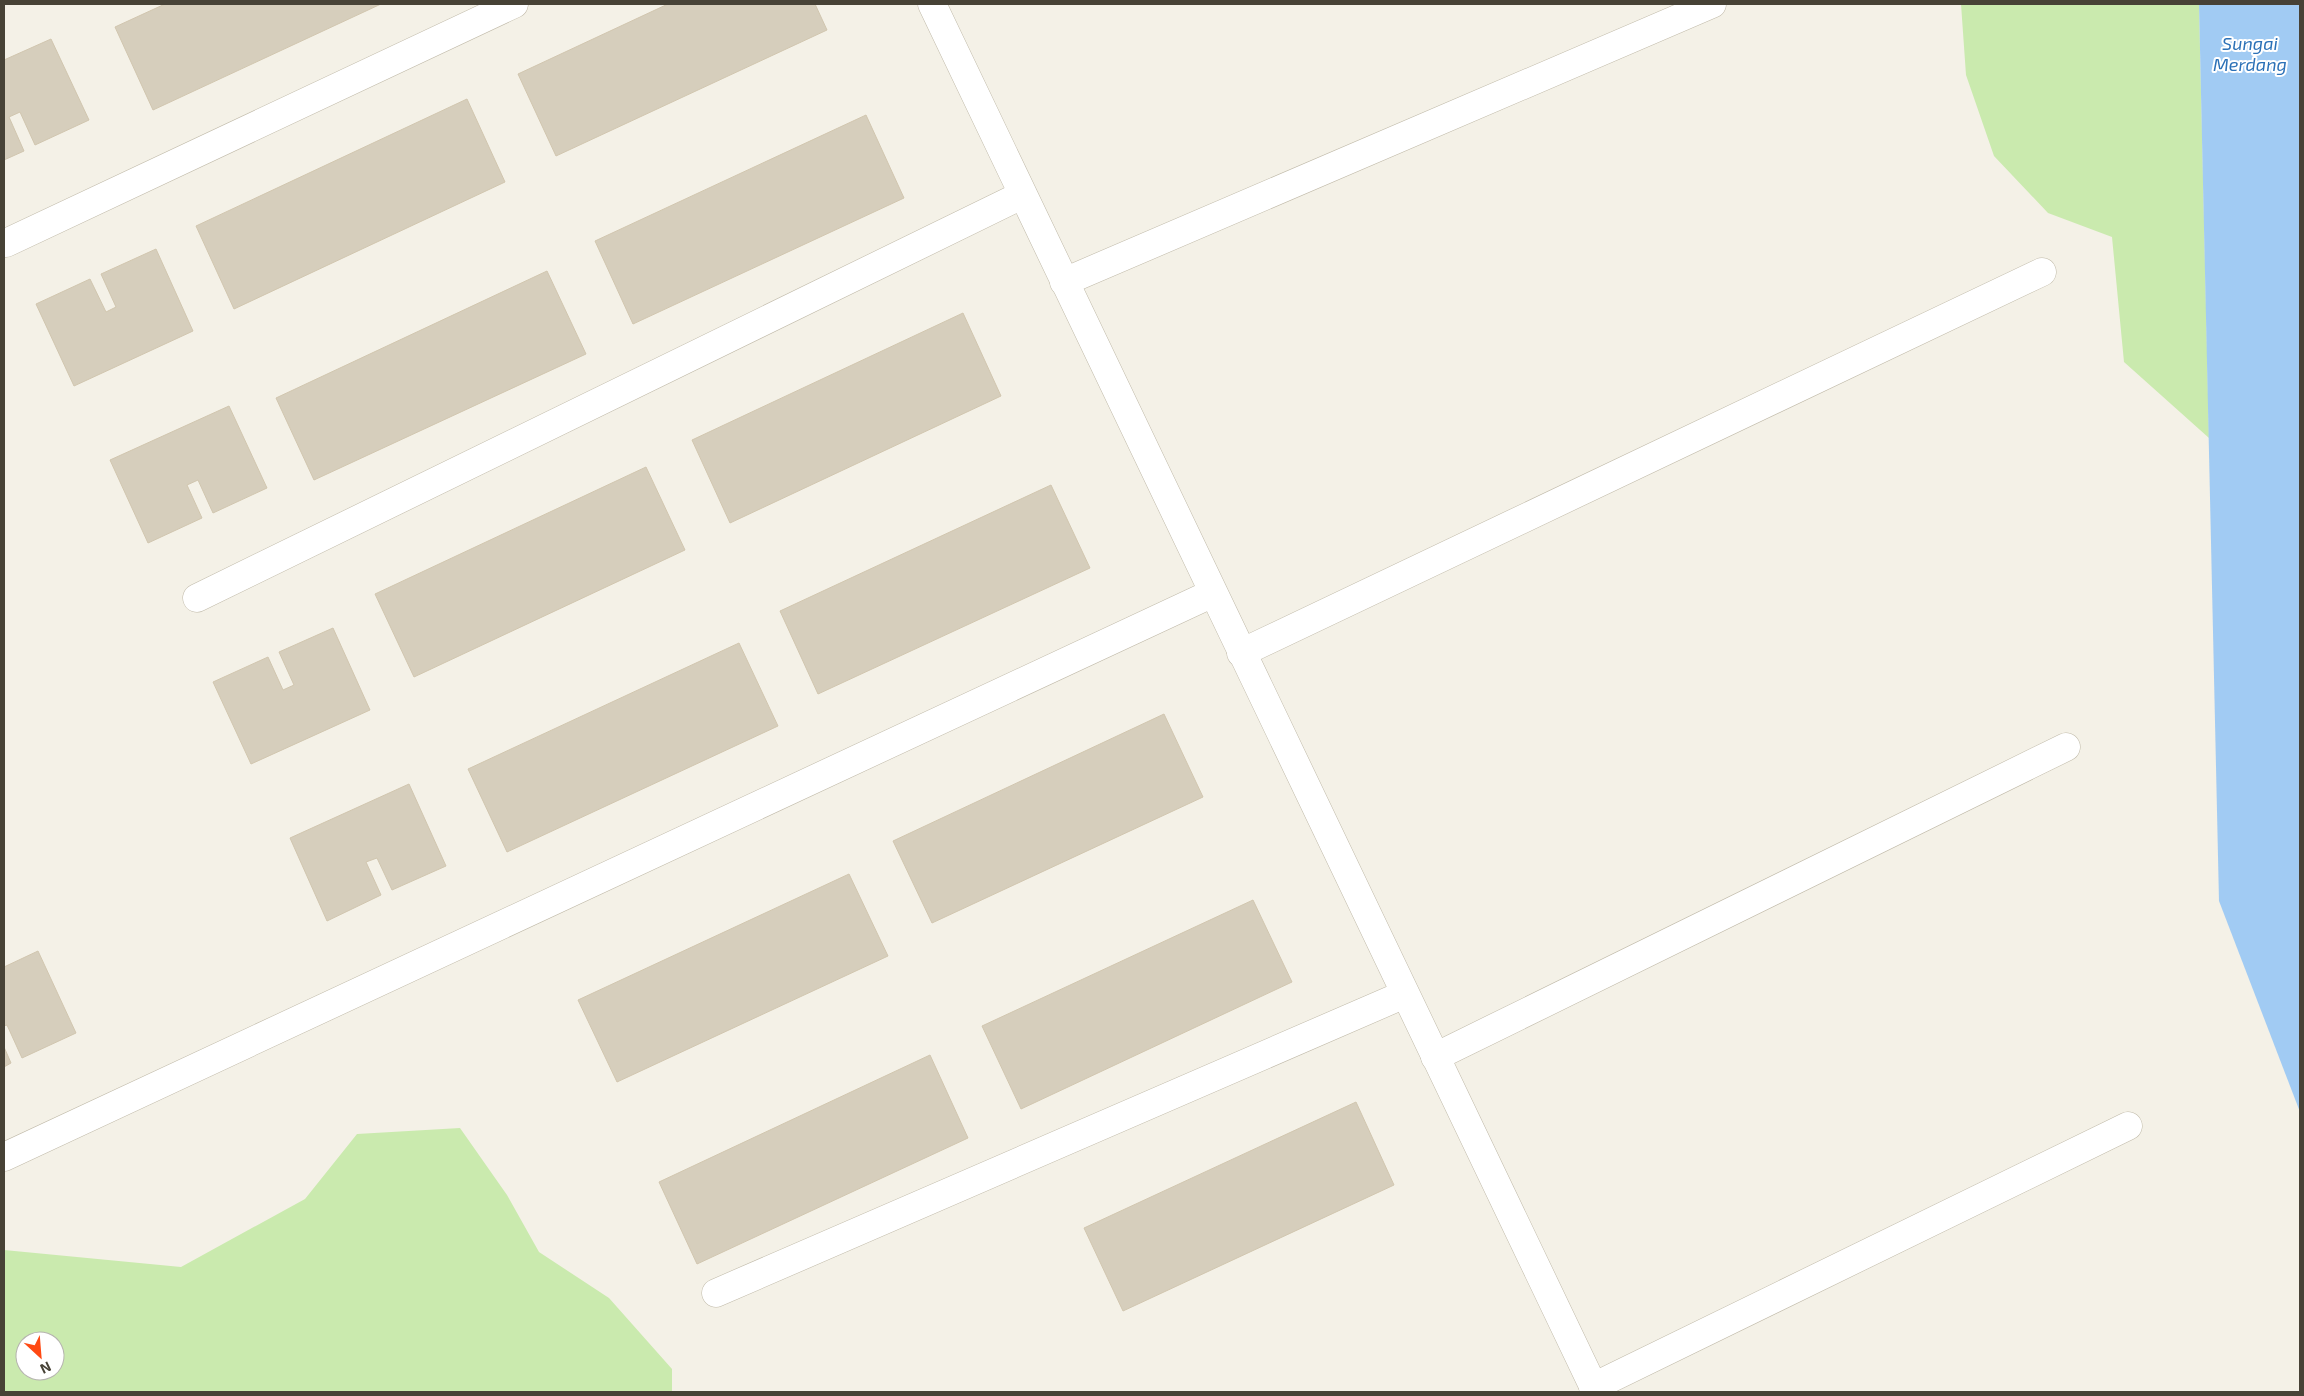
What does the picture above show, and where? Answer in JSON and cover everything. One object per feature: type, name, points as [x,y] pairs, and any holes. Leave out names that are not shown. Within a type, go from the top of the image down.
[{"type":"street","points":[[6,243],[514,4]]},
{"type":"street","points":[[932,4],[1595,1390],[2128,1126]]},
{"type":"street","points":[[1064,282],[1712,4]]},
{"type":"street","points":[[197,598],[1022,195]]},
{"type":"street","points":[[1241,653],[2042,272]]},
{"type":"street","points":[[4,1157],[1213,593]]},
{"type":"street","points":[[1435,1057],[2066,748]]},
{"type":"street","points":[[716,1293],[1405,994]]},
{"type":"green space","points":[[1961,4],[2199,4],[2209,438],[2124,362],[2112,237],[2048,213],[1994,156],[1966,75]]},
{"type":"green space","points":[[460,1128],[507,1195],[539,1252],[609,1298],[672,1369],[672,1392],[4,1392],[4,1250],[181,1267],[305,1199],[357,1134]]},
{"type":"water","name":"Sungai Merdang","points":[[2199,4],[2300,4],[2300,1112],[2219,901]]},
{"type":"building","points":[[165,4],[381,4],[153,110],[115,27]]},
{"type":"building","points":[[668,4],[815,4],[827,30],[556,156],[518,74]]},
{"type":"building","points":[[51,39],[89,120],[35,145],[20,112],[9,117],[24,151],[4,160],[4,60]]},
{"type":"building","points":[[467,99],[505,182],[234,309],[196,226]]},
{"type":"building","points":[[866,115],[904,198],[633,324],[595,241]]},
{"type":"building","points":[[156,249],[193,331],[74,386],[36,304],[90,279],[106,312],[116,307],[101,274]]},
{"type":"building","points":[[547,271],[586,354],[314,480],[276,398]]},
{"type":"building","points":[[963,313],[1001,396],[730,523],[692,440]]},
{"type":"building","points":[[229,406],[267,488],[213,513],[198,480],[187,485],[202,518],[148,543],[110,460]]},
{"type":"building","points":[[646,467],[685,550],[414,677],[375,594]]},
{"type":"building","points":[[1051,485],[1090,568],[818,694],[780,611]]},
{"type":"building","points":[[333,628],[370,710],[251,764],[213,682],[268,657],[283,690],[294,685],[279,652]]},
{"type":"building","points":[[739,643],[778,726],[507,852],[468,769]]},
{"type":"building","points":[[1164,714],[1203,797],[932,923],[893,841]]},
{"type":"building","points":[[409,784],[446,866],[392,890],[377,858],[366,862],[381,895],[327,921],[290,838]]},
{"type":"building","points":[[849,874],[888,956],[617,1082],[578,1000]]},
{"type":"building","points":[[1253,900],[1292,982],[1021,1109],[982,1026]]},
{"type":"building","points":[[38,951],[76,1033],[22,1058],[7,1025],[4,1026],[4,967]]},
{"type":"building","points":[[4,1047],[11,1063],[4,1067]]},
{"type":"building","points":[[930,1055],[968,1138],[697,1264],[659,1182]]},
{"type":"building","points":[[1356,1102],[1394,1185],[1123,1311],[1084,1228]]}]
